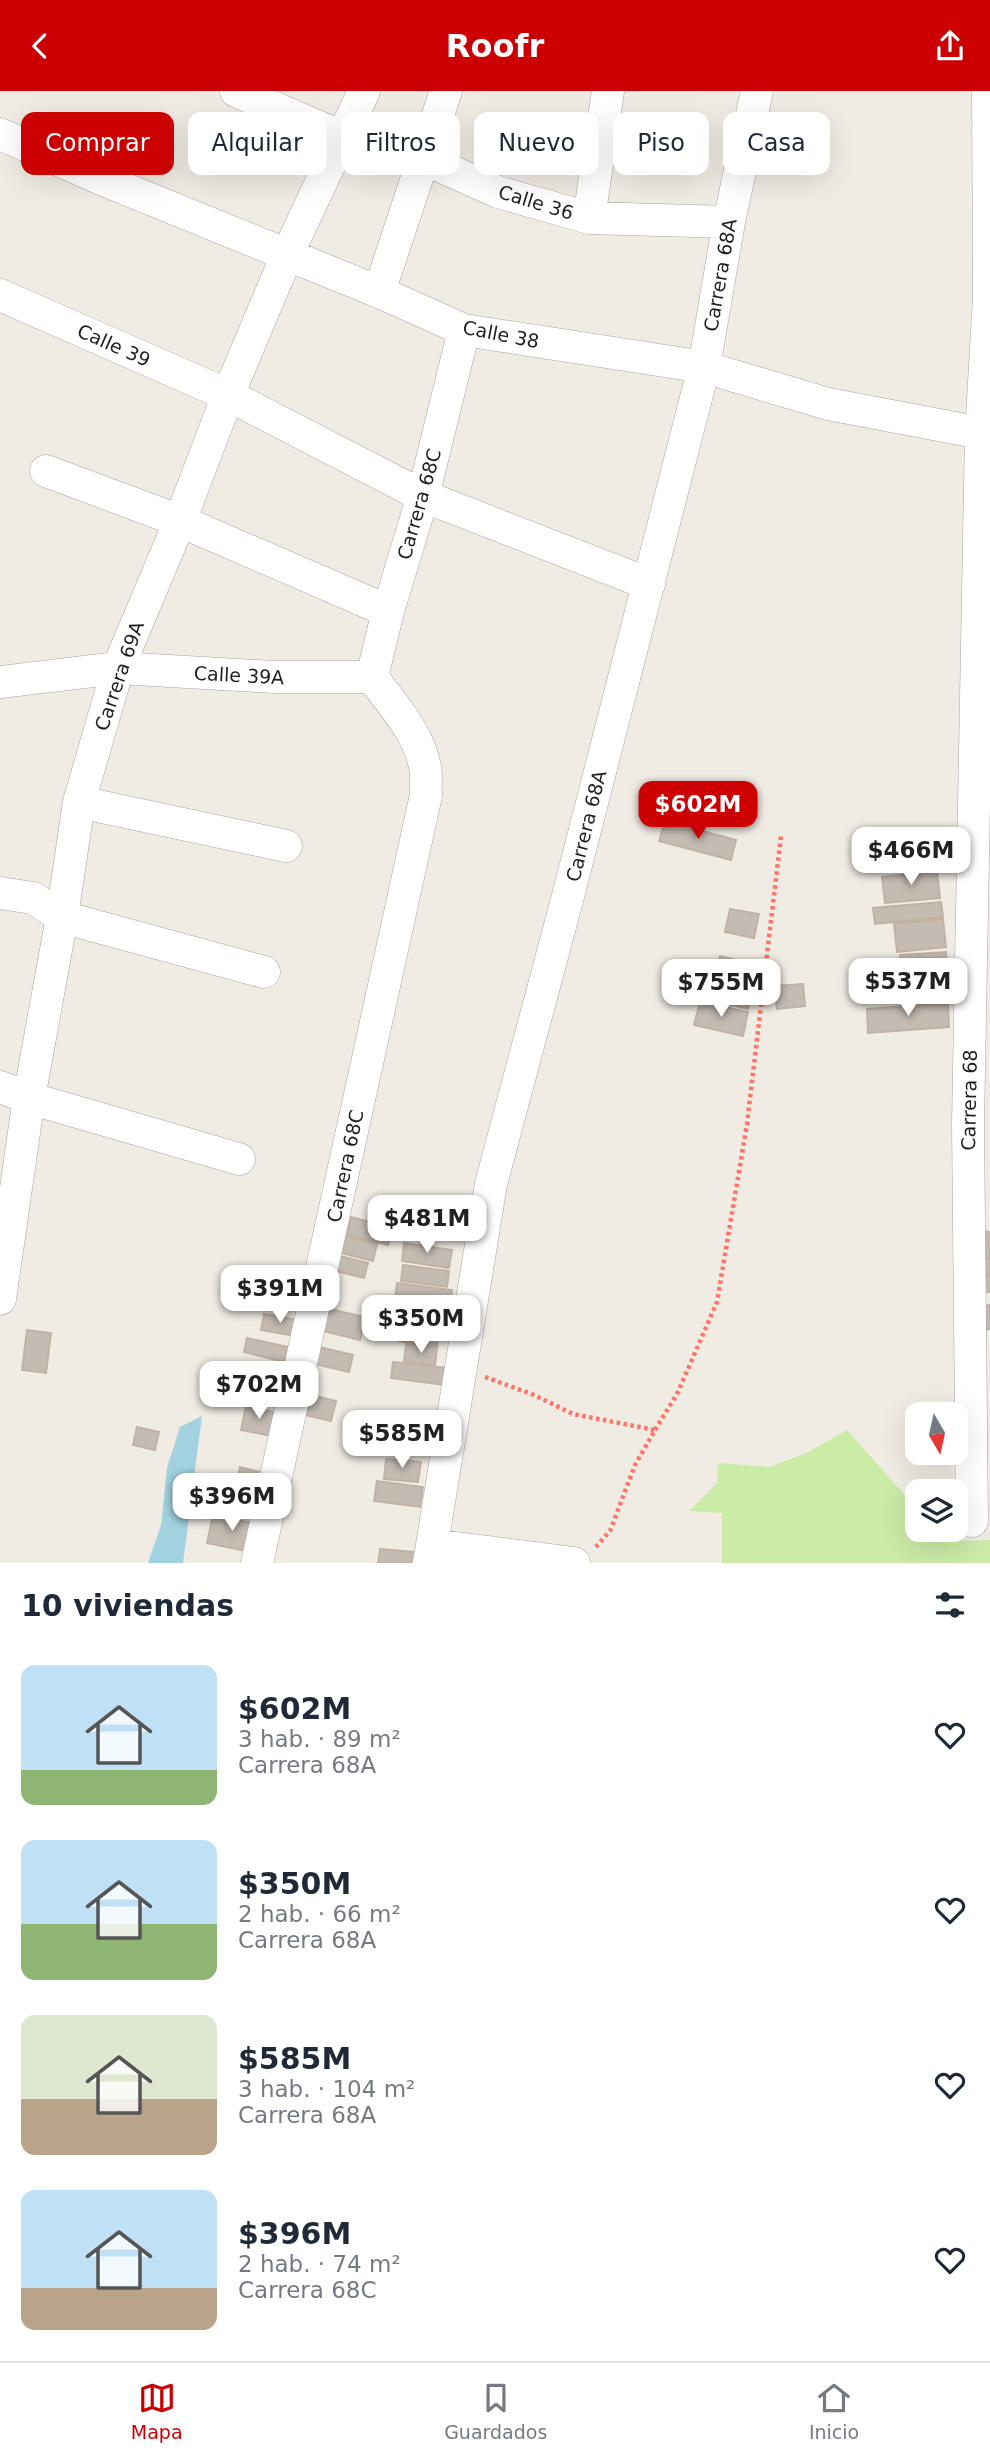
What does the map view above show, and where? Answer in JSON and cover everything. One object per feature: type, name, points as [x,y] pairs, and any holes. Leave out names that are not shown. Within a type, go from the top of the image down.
[{"type":"street","name":"Calle 36","points":[[236,91],[341,137]]},
{"type":"street","name":"Carrera 69A","points":[[355,112],[364,91]]},
{"type":"street","points":[[439,112],[446,91]]},
{"type":"street","points":[[589,218],[608,91]]},
{"type":"street","name":"Carrera 68A","points":[[431,1554],[491,1184],[704,367],[729,222],[757,91]]},
{"type":"street","name":"Carrera 68","points":[[972,1521],[968,1124],[983,740],[989,298],[988,91]]},
{"type":"street","name":"Calle 38","points":[[0,134],[101,179],[380,292],[464,330],[704,367],[828,404],[986,432]]},
{"type":"street","name":"Carrera 69A","points":[[0,1299],[29,1098],[62,917],[79,802],[118,668],[287,255],[341,144]]},
{"type":"street","points":[[380,292],[419,175]]},
{"type":"street","name":"Calle 36","points":[[460,175],[498,192],[589,218],[729,222]]},
{"type":"street","name":"Calle 39","points":[[0,295],[228,395],[423,496],[649,584]]},
{"type":"street","name":"Carrera 68C","points":[[257,1563],[425,795],[425,768],[419,748],[405,721],[372,677],[388,611],[423,496],[464,330]]},
{"type":"street","points":[[46,471],[180,521],[388,611]]},
{"type":"street","name":"Calle 39A","points":[[0,683],[118,668],[274,677],[372,677]]},
{"type":"street","points":[[79,802],[286,846]]},
{"type":"street","points":[[0,893],[33,898],[62,917],[264,972]]},
{"type":"street","points":[[0,1087],[29,1098],[239,1159]]},
{"type":"street","points":[[431,1554],[581,1559]]},
{"type":"path","points":[[581,1559],[610,1531],[635,1465],[678,1392],[717,1302],[747,1124],[781,836]]},
{"type":"path","points":[[462,1367],[534,1395],[573,1414],[656,1430]]},
{"type":"green space","points":[[847,1430],[905,1495],[905,1542],[990,1540],[990,1563],[722,1563],[722,1513],[689,1511],[717,1483],[718,1463],[770,1467],[806,1453]]},
{"type":"water","points":[[202,1416],[183,1563],[148,1563],[161,1525],[167,1468],[180,1427]]},
{"type":"building","points":[[665,821],[736,840],[731,860],[659,841]]},
{"type":"building","points":[[937,871],[940,898],[885,903],[882,877]]},
{"type":"building","points":[[941,902],[943,917],[875,924],[873,908]]},
{"type":"building","points":[[730,909],[759,914],[754,938],[725,932]]},
{"type":"building","points":[[943,919],[946,947],[897,952],[894,924]]},
{"type":"building","points":[[946,952],[947,970],[901,973],[900,955]]},
{"type":"building","points":[[720,956],[748,963],[743,983],[715,977]]},
{"type":"building","points":[[952,974],[954,999],[886,1003],[885,978]]},
{"type":"building","points":[[709,979],[753,990],[748,1009],[704,998]]},
{"type":"building","points":[[803,984],[805,1006],[777,1009],[774,986]]},
{"type":"building","points":[[700,1002],[748,1012],[743,1036],[694,1025]]},
{"type":"building","points":[[948,1003],[949,1027],[868,1033],[867,1009]]},
{"type":"building","points":[[351,1217],[393,1228],[388,1245],[347,1234]]},
{"type":"building","points":[[981,1231],[990,1232],[990,1258],[979,1257]]},
{"type":"building","points":[[346,1236],[377,1244],[373,1261],[341,1253]]},
{"type":"building","points":[[404,1243],[452,1250],[449,1268],[402,1261]]},
{"type":"building","points":[[340,1256],[368,1263],[364,1278],[336,1271]]},
{"type":"building","points":[[983,1259],[990,1259],[990,1274],[982,1273]]},
{"type":"building","points":[[403,1265],[449,1271],[447,1287],[401,1281]]},
{"type":"building","points":[[982,1275],[990,1276],[990,1292],[981,1292]]},
{"type":"building","points":[[397,1283],[452,1290],[450,1308],[395,1301]]},
{"type":"building","points":[[398,1303],[446,1310],[443,1327],[396,1320]]},
{"type":"building","points":[[990,1305],[990,1329],[985,1330],[983,1306]]},
{"type":"building","points":[[325,1308],[365,1317],[360,1340],[319,1330]]},
{"type":"building","points":[[264,1314],[299,1320],[296,1336],[261,1330]]},
{"type":"building","points":[[401,1322],[440,1327],[437,1347],[398,1341]]},
{"type":"building","points":[[27,1330],[51,1333],[46,1373],[22,1370]]},
{"type":"building","points":[[247,1338],[288,1347],[284,1362],[244,1352]]},
{"type":"building","points":[[406,1344],[437,1348],[435,1365],[404,1361]]},
{"type":"building","points":[[315,1346],[353,1355],[349,1372],[311,1363]]},
{"type":"building","points":[[393,1362],[446,1368],[444,1385],[391,1378]]},
{"type":"building","points":[[257,1375],[281,1379],[276,1400],[253,1395]]},
{"type":"building","points":[[302,1393],[336,1401],[331,1421],[297,1413]]},
{"type":"building","points":[[246,1406],[277,1413],[272,1436],[241,1430]]},
{"type":"building","points":[[381,1411],[427,1418],[423,1441],[377,1434]]},
{"type":"building","points":[[137,1427],[159,1432],[155,1450],[133,1445]]},
{"type":"building","points":[[386,1459],[421,1462],[418,1482],[384,1479]]},
{"type":"building","points":[[240,1467],[259,1472],[256,1485],[237,1481]]},
{"type":"building","points":[[377,1481],[423,1487],[420,1507],[374,1501]]},
{"type":"building","points":[[220,1483],[258,1490],[253,1513],[216,1505]]},
{"type":"building","points":[[213,1515],[257,1524],[251,1552],[207,1543]]},
{"type":"building","points":[[380,1549],[413,1552],[411,1563],[378,1563]]}]
